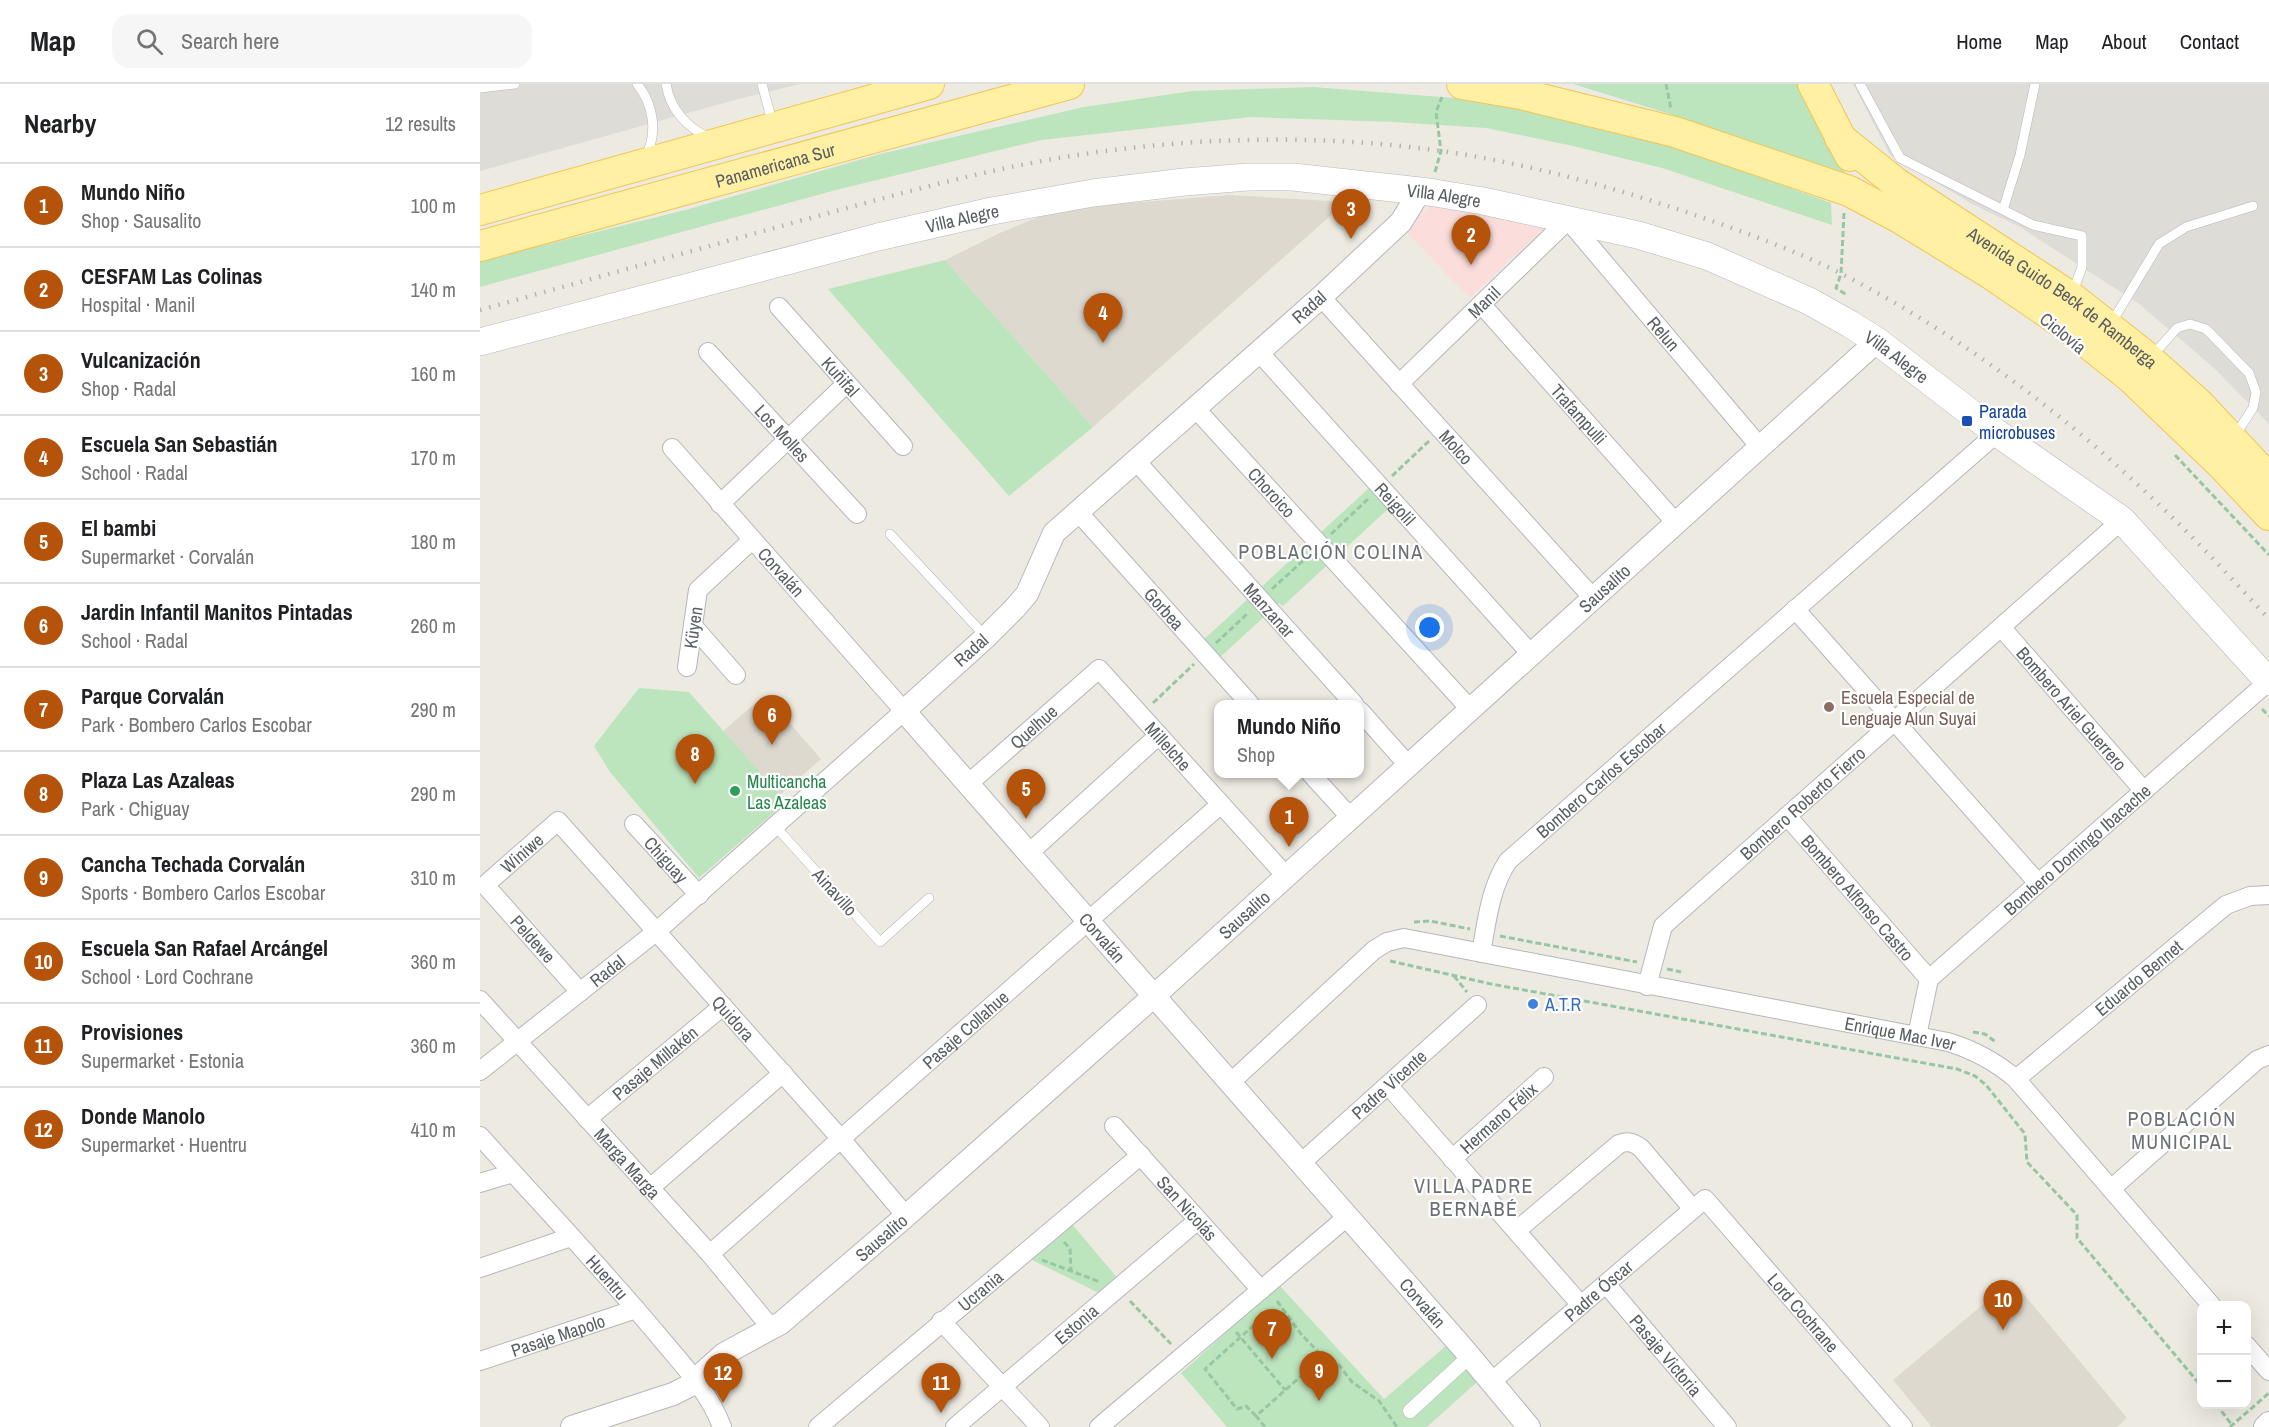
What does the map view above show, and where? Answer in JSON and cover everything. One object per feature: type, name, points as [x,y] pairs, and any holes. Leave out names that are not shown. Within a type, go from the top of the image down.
[{"type":"main road","name":"Panamericana Sur","points":[[480,210],[928,84]]},
{"type":"main road","name":"Panamericana Sur","points":[[480,246],[1007,92],[1070,84]]},
{"type":"main road","name":"Avenida Guido Beck de Ramberga","points":[[1814,84],[1840,138],[1867,186],[1898,217]]},
{"type":"main road","name":"Avenida Guido Beck de Ramberga","points":[[1453,87],[1533,96],[1675,132],[1849,191],[1898,217],[1991,274],[2064,324],[2130,377],[2222,465],[2269,515]]},
{"type":"main road","name":"Avenida Guido Beck de Ramberga","points":[[1840,138],[1896,183],[2071,297],[2109,327],[2199,404],[2269,479]]},
{"type":"main road","name":"Villa Alegre","points":[[480,342],[878,237],[1002,209],[1093,193],[1248,177],[1293,177],[1425,192],[1638,235],[1707,256],[1809,300],[1877,342],[1997,433],[2122,520],[2263,686]]},
{"type":"street","name":"Radal","points":[[480,1071],[699,895],[986,637],[1027,594],[1054,533],[1321,297],[1401,222],[1425,192]]},
{"type":"street","name":"Manil","points":[[1399,384],[1568,220]]},
{"type":"street","name":"Relun","points":[[1568,220],[1760,447]]},
{"type":"street","name":"Molco","points":[[1321,297],[1593,598]]},
{"type":"street","name":"Trafampulli","points":[[1482,305],[1676,523]]},
{"type":"street","name":"Kuñifal","points":[[779,307],[903,446]]},
{"type":"street","name":"Sausalito","points":[[572,1427],[673,1394],[695,1380],[724,1354],[772,1329],[906,1216],[1154,996],[1877,342]]},
{"type":"street","name":"Los Molles","points":[[708,352],[857,514]]},
{"type":"street","name":"Reigolil","points":[[1259,352],[1531,654]]},
{"type":"street","points":[[720,504],[846,384]]},
{"type":"street","name":"Choroico","points":[[1195,408],[1470,709]]},
{"type":"street","name":"Bombero Carlos Escobar","points":[[1481,953],[1493,892],[1508,861],[1997,433]]},
{"type":"street","name":"Corvalán","points":[[672,448],[1470,1356],[1529,1427]]},
{"type":"street","name":"Manzanar","points":[[1136,461],[1350,700]]},
{"type":"street","name":"Gorbea","points":[[1079,513],[1246,700]]},
{"type":"street","name":"Bombero Roberto Fierro","points":[[1647,986],[1663,926],[2122,520]]},
{"type":"street","name":"Küyen","points":[[687,667],[698,590],[752,540]]},
{"type":"street","points":[[1795,609],[2038,883]]},
{"type":"street","points":[[693,626],[736,675]]},
{"type":"street","name":"Bombero Ariel Guerrero","points":[[2001,627],[2144,791]]},
{"type":"street","name":"Millelche","points":[[1099,669],[1286,876]]},
{"type":"street","name":"Quelhue","points":[[968,784],[1099,669]]},
{"type":"street","name":"Bombero Domingo Ibacache","points":[[1929,979],[2263,686]]},
{"type":"street","points":[[1364,717],[1408,765]]},
{"type":"street","points":[[1029,853],[1159,735]]},
{"type":"street","points":[[1315,778],[1351,818]]},
{"type":"street","name":"Pasaje Collahue","points":[[710,1254],[1221,804]]},
{"type":"street","name":"Bombero Alfonso Castro","points":[[1787,816],[1929,979]]},
{"type":"street","name":"Winiwe","points":[[485,885],[558,821]]},
{"type":"street","name":"Quidora","points":[[558,821],[841,1139],[906,1216]]},
{"type":"street","name":"Chiguay","points":[[634,825],[699,895]]},
{"type":"street","name":"Peldewe","points":[[485,885],[580,992]]},
{"type":"street","name":"Eduardo Bennet","points":[[2016,1079],[2226,906],[2250,896],[2269,895]]},
{"type":"street","points":[[1230,1083],[1368,956],[1388,942],[1404,939],[1481,953]]},
{"type":"street","name":"Enrique Mac Iver","points":[[1481,953],[1948,1042],[1978,1053],[2016,1079],[2209,1301]]},
{"type":"street","points":[[1917,1036],[1929,979]]},
{"type":"street","name":"Marga Marga","points":[[480,1000],[710,1254],[772,1329]]},
{"type":"street","name":"Padre Vicente","points":[[1301,1163],[1477,1005]]},
{"type":"street","name":"Pasaje Millakén","points":[[587,1119],[723,1006]]},
{"type":"street","points":[[2111,1189],[2257,1060],[2269,1055]]},
{"type":"street","points":[[650,1188],[783,1074]]},
{"type":"street","name":"Hermano Félix","points":[[1452,1159],[1544,1077]]},
{"type":"street","points":[[1388,1086],[1581,1305]]},
{"type":"street","name":"San Nicolás","points":[[1114,1126],[1261,1290]]},
{"type":"street","name":"Huentru","points":[[480,1136],[636,1309],[710,1400],[722,1427]]},
{"type":"street","name":"Lord Cochrane","points":[[1516,1231],[1619,1144],[1626,1141],[1634,1143],[1699,1204],[1903,1427]]},
{"type":"street","name":"Ucrania","points":[[818,1427],[1141,1155]]},
{"type":"street","points":[[480,1183],[513,1173]]},
{"type":"street","name":"Padre Óscar","points":[[1491,1382],[1699,1204]]},
{"type":"street","points":[[1099,1427],[1347,1217]]},
{"type":"street","name":"Estonia","points":[[955,1427],[1198,1220]]},
{"type":"street","points":[[480,1268],[570,1238]]},
{"type":"street","name":"Pasaje Victoria","points":[[1606,1284],[1727,1427]]},
{"type":"street","name":"Pasaje Mapolo","points":[[480,1360],[636,1309]]},
{"type":"street","points":[[942,1322],[1040,1427]]},
{"type":"street","points":[[2251,1350],[2269,1371]]},
{"type":"street","points":[[1410,1411],[1470,1356]]},
{"type":"street","points":[[2265,1427],[2269,1423]]},
{"type":"lane","points":[[480,88],[514,84]]},
{"type":"lane","points":[[637,84],[649,105],[653,125],[651,144],[641,165]]},
{"type":"lane","points":[[666,84],[670,100],[683,119],[701,134],[723,142]]},
{"type":"lane","points":[[762,84],[773,128]]},
{"type":"lane","points":[[1860,84],[1900,158],[2033,225],[2082,236],[2082,267],[2071,297]]},
{"type":"lane","points":[[2003,210],[2020,155],[2035,84]]},
{"type":"lane","points":[[2109,327],[2159,244],[2187,227],[2253,206]]},
{"type":"lane","points":[[2149,359],[2177,328],[2190,324],[2206,329],[2249,373],[2256,392],[2253,408],[2232,439]]},
{"type":"lane","points":[[890,534],[986,637]]},
{"type":"lane","name":"Ainavillo","points":[[775,826],[880,942],[929,898]]},
{"type":"path","points":[[1425,192],[1441,151],[1436,112],[1453,87]]},
{"type":"path","points":[[1849,191],[1843,206],[1841,274],[1836,288],[1853,300]]},
{"type":"path","points":[[1140,715],[1441,430]]},
{"type":"path","points":[[2171,450],[2269,555]]},
{"type":"path","points":[[2263,686],[2269,716]]},
{"type":"path","points":[[1368,956],[1491,984],[1957,1070],[1975,1076],[1986,1085],[2025,1134],[2027,1162],[2077,1215],[2077,1238],[2197,1381]]},
{"type":"path","points":[[1052,1229],[1070,1249],[1071,1271]]},
{"type":"path","points":[[1023,1253],[1118,1288],[1182,1357]]},
{"type":"path","points":[[1269,1307],[1277,1300],[1301,1334],[1327,1361]]},
{"type":"path","points":[[1260,1313],[1255,1324],[1205,1370],[1237,1408],[1246,1406],[1265,1427]]},
{"type":"path","points":[[1226,1320],[1285,1390]]},
{"type":"path","points":[[1256,1416],[1317,1362],[1327,1361],[1339,1365],[1352,1382],[1373,1396],[1397,1427]]},
{"type":"path","points":[[2219,1409],[2231,1426],[2269,1393]]},
{"type":"shaded area","points":[[480,84],[800,84],[480,171]]},
{"type":"shaded area","points":[[1853,84],[2269,84],[2269,424],[2214,368],[2138,303],[2018,226],[1974,205],[1890,155]]},
{"type":"shaded area","points":[[1230,195],[1346,202],[1093,427],[945,260],[1002,232],[1051,212]]},
{"type":"shaded area","points":[[1434,201],[1547,225],[1470,298],[1405,231]]},
{"type":"shaded area","points":[[765,695],[821,759],[780,795],[722,732]]},
{"type":"shaded area","points":[[2012,1280],[2127,1418],[2117,1427],[1932,1427],[1893,1380]]},
{"type":"green space","points":[[1573,84],[1800,84],[1848,179],[1673,115]]},
{"type":"green space","points":[[1313,87],[1492,101],[1597,126],[1700,155],[1831,203],[1832,225],[1662,168],[1486,128],[1251,117],[1041,140],[836,190],[480,287],[480,261],[689,209],[880,154],[1084,107],[1192,91]]},
{"type":"green space","points":[[945,260],[1093,427],[1009,496],[828,289]]},
{"type":"green space","points":[[1369,488],[1388,509],[1283,606],[1279,603],[1217,660],[1201,642]]},
{"type":"green space","points":[[639,688],[689,692],[786,802],[699,878],[610,772],[594,746]]},
{"type":"green space","points":[[1071,1223],[1120,1281],[1103,1295],[1030,1259]]},
{"type":"green space","points":[[1279,1285],[1384,1399],[1447,1345],[1477,1382],[1427,1427],[1227,1427],[1181,1373]]},
{"type":"railway","points":[[480,310],[892,196],[992,171],[1059,158],[1154,146],[1250,140],[1394,145],[1472,156],[1566,176],[1689,213],[1806,257],[1886,298],[1967,348],[2082,435],[2168,513],[2269,619]]},
{"type":"place","name":"Vulcanización","points":[[1351,239]]},
{"type":"place","name":"CESFAM Las Colinas","points":[[1471,265]]},
{"type":"place","name":"Escuela San Sebastián","points":[[1103,343]]},
{"type":"place","name":"Parada microbuses","points":[[1967,421]]},
{"type":"place","name":"Escuela Especial de Lenguaje Alun Suyai","points":[[1829,707]]},
{"type":"place","name":"Jardin Infantil Manitos Pintadas","points":[[772,745]]},
{"type":"place","name":"Plaza Las Azaleas","points":[[695,784]]},
{"type":"place","name":"Multicancha Las Azaleas","points":[[735,791]]},
{"type":"place","name":"El bambi","points":[[1026,819]]},
{"type":"place","name":"Mundo Niño","points":[[1289,847]]},
{"type":"place","name":"A.T.R","points":[[1533,1004]]},
{"type":"place","name":"Escuela San Rafael Arcángel","points":[[2003,1330]]},
{"type":"place","name":"Parque Corvalán","points":[[1272,1359]]},
{"type":"place","name":"Cancha Techada Corvalán","points":[[1319,1401]]},
{"type":"place","name":"Donde Manolo","points":[[723,1403]]},
{"type":"place","name":"Provisiones","points":[[941,1413]]},
{"type":"district","name":"POBLACIÓN COLINA","points":[[1331,551]]},
{"type":"district","name":"POBLACIÓN MUNICIPAL","points":[[2182,1130]]},
{"type":"district","name":"VILLA PADRE BERNABÉ","points":[[1474,1196]]}]
